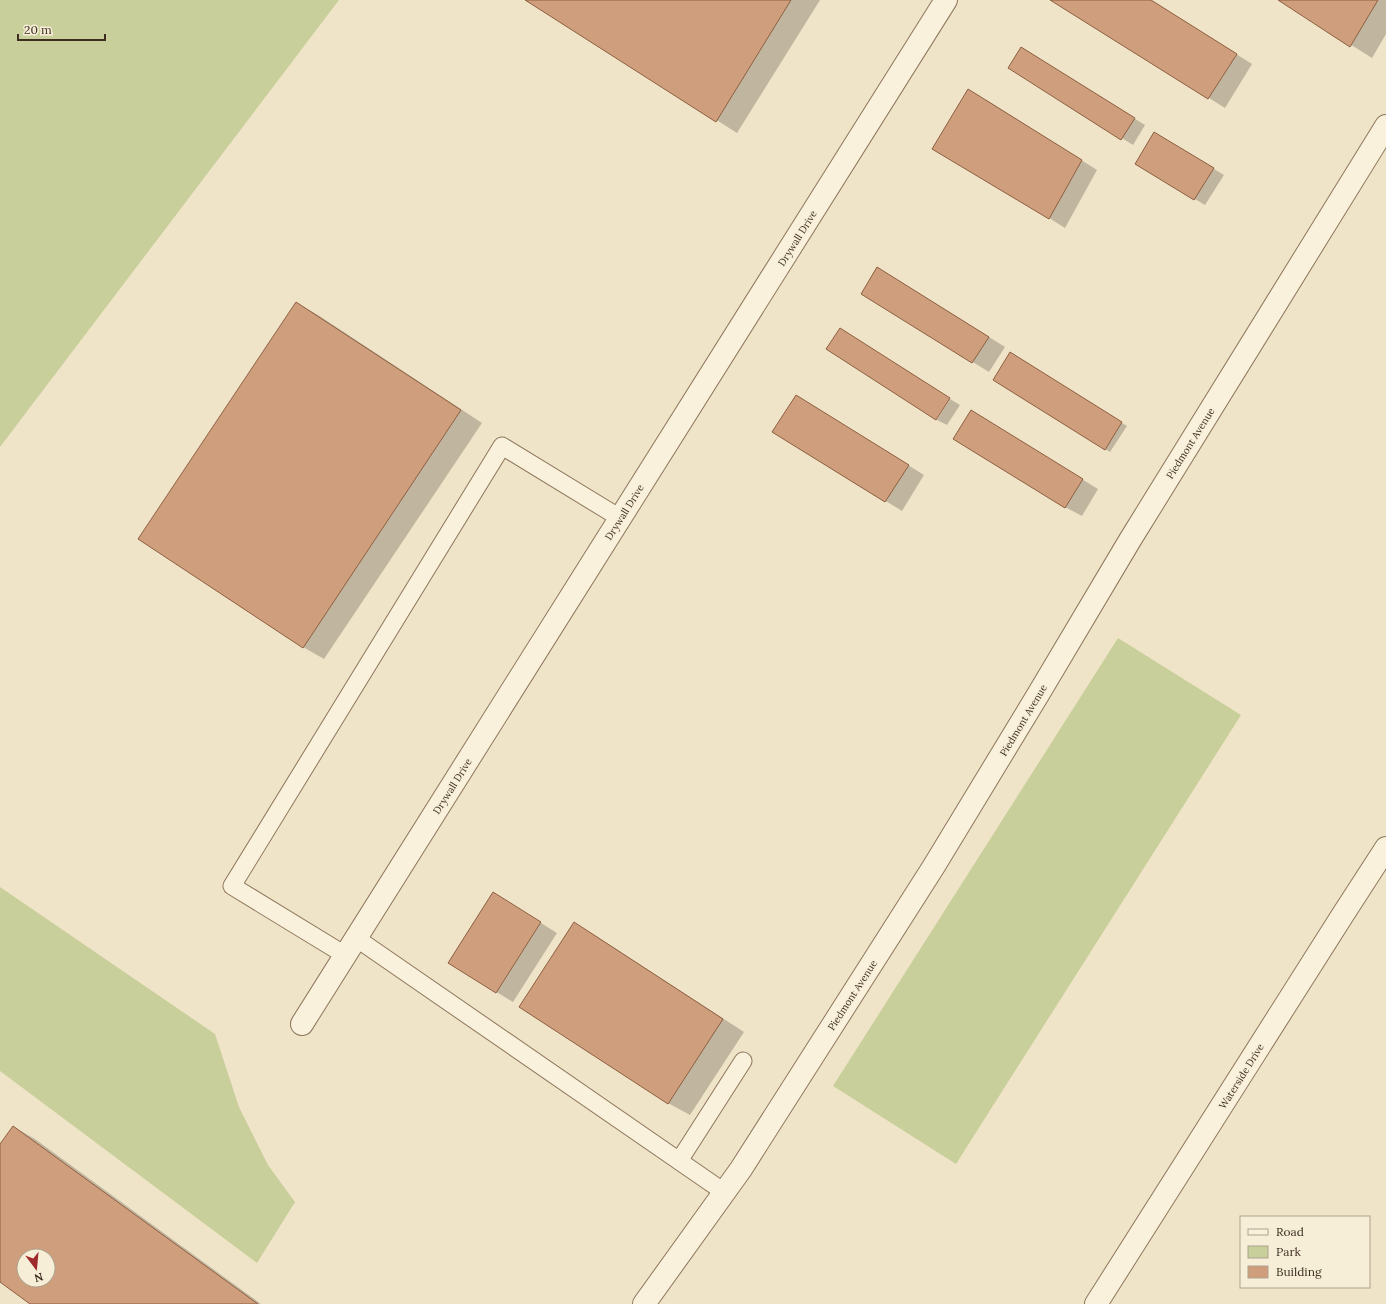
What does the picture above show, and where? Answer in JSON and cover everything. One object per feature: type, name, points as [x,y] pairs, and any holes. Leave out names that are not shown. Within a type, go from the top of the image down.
[{"type":"street","name":"Drywall Drive","points":[[302,1024],[946,0]]},
{"type":"street","name":"Piedmont Avenue","points":[[644,1304],[741,1169],[934,866],[1130,540],[1386,126]]},
{"type":"street","name":"Waterside Drive","points":[[1096,1304],[1386,848]]},
{"type":"lane","points":[[620,518],[502,446],[232,886],[351,946],[724,1192]]},
{"type":"lane","points":[[679,1161],[744,1061]]},
{"type":"green space","points":[[0,0],[339,0],[0,447]]},
{"type":"green space","points":[[1118,638],[1241,715],[956,1164],[833,1086]]},
{"type":"green space","points":[[0,887],[215,1034],[239,1107],[268,1165],[295,1202],[257,1263],[0,1071]]},
{"type":"building","points":[[525,0],[791,0],[716,122]]},
{"type":"building","points":[[1050,0],[1151,0],[1237,54],[1208,99]]},
{"type":"building","points":[[1278,0],[1378,0],[1350,47]]},
{"type":"building","points":[[1021,47],[1135,118],[1121,140],[1008,68]]},
{"type":"building","points":[[968,89],[1082,160],[1049,219],[932,149]]},
{"type":"building","points":[[1154,132],[1214,168],[1194,200],[1135,164]]},
{"type":"building","points":[[877,267],[989,337],[972,363],[861,294]]},
{"type":"building","points":[[296,302],[461,410],[303,648],[138,539]]},
{"type":"building","points":[[840,328],[950,398],[936,420],[826,349]]},
{"type":"building","points":[[1010,352],[1122,422],[1105,450],[993,380]]},
{"type":"building","points":[[796,395],[909,465],[885,502],[772,432]]},
{"type":"building","points":[[971,410],[1083,479],[1065,508],[953,439]]},
{"type":"building","points":[[493,892],[541,922],[496,993],[448,963]]},
{"type":"building","points":[[574,922],[723,1019],[668,1104],[519,1007]]},
{"type":"building","points":[[13,1126],[258,1304],[30,1304],[0,1282],[0,1144]]}]
